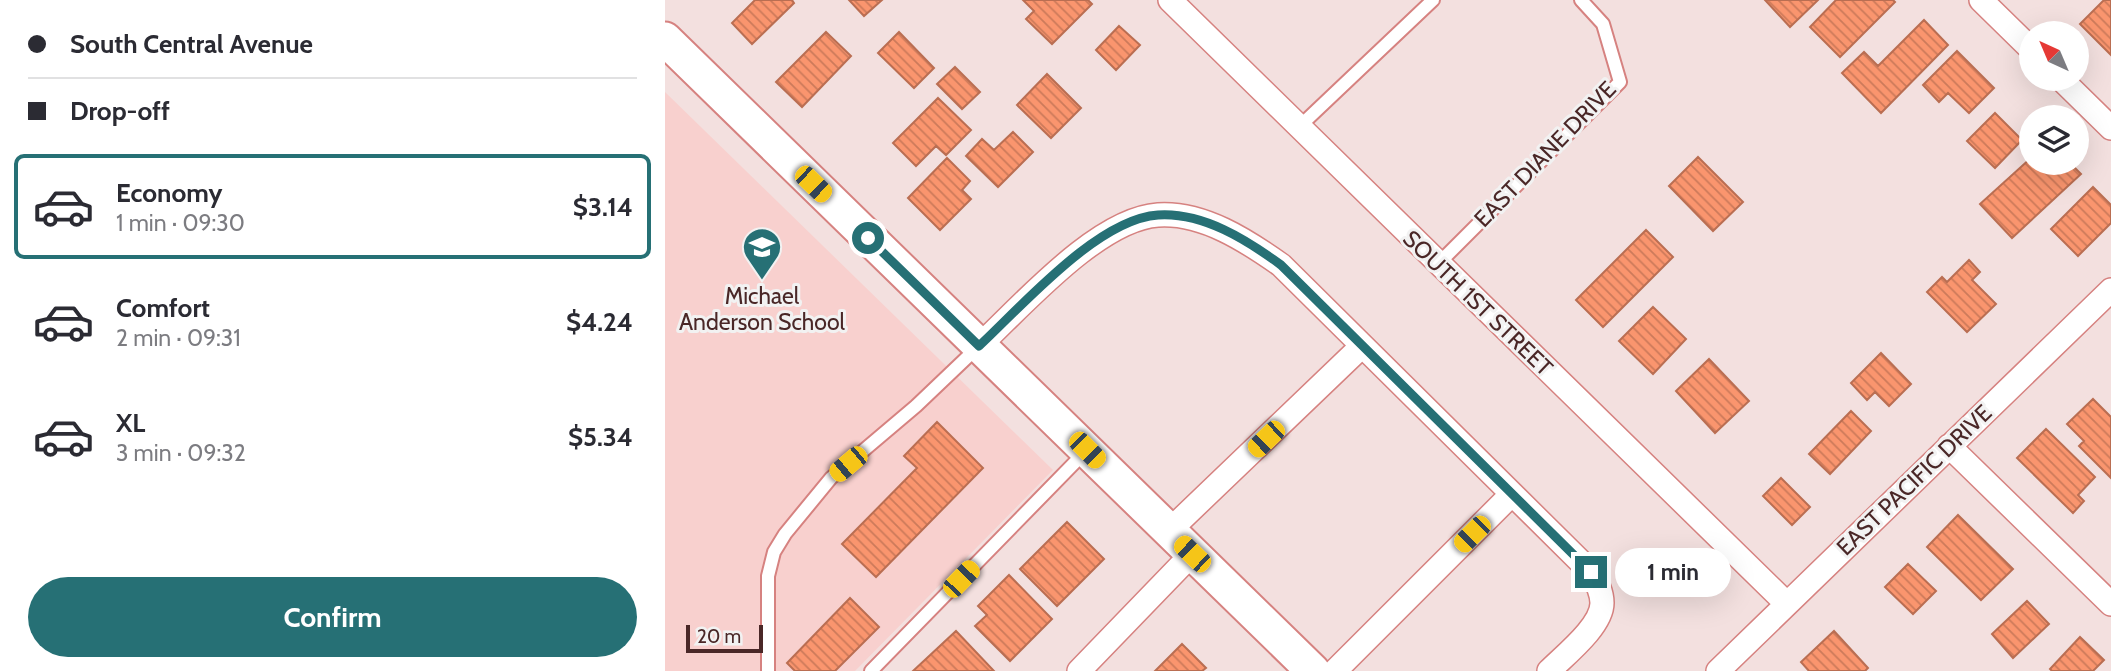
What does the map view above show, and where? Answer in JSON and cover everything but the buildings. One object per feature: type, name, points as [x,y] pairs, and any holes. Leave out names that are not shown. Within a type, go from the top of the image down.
[{"type":"street","name":"SOUTH 1ST STREET","points":[[1170,0],[1787,604]]},
{"type":"street","points":[[1980,0],[2019,38]]},
{"type":"street","points":[[665,39],[1087,450],[1302,665]]},
{"type":"street","points":[[2073,91],[2111,128]]},
{"type":"street","points":[[979,346],[1093,243],[1134,219],[1160,214],[1191,219],[1214,226],[1264,253],[1281,265],[1591,572],[1602,603],[1599,617],[1549,671]]},
{"type":"street","name":"EAST PACIFIC DRIVE","points":[[1718,671],[2111,290]]},
{"type":"street","points":[[1079,671],[1181,543],[1362,346]]},
{"type":"street","points":[[1949,446],[2111,604]]},
{"type":"street","points":[[1335,671],[1511,495]]},
{"type":"lane","points":[[1299,127],[1433,0]]},
{"type":"lane","name":"EAST DIANE DRIVE","points":[[1438,264],[1620,82],[1603,24],[1581,0]]},
{"type":"lane","points":[[768,671],[768,576],[774,552],[785,534],[831,478],[916,406],[979,346]]},
{"type":"lane","points":[[871,671],[1087,450]]},
{"type":"shaded area","name":"Michael Anderson School","points":[[665,92],[1053,470],[855,671],[665,671]]},
{"type":"place","name":"Michael Anderson School","points":[[762,281]]},
{"type":"route","points":[[868,238],[979,346],[1060,270],[1113,229],[1134,219],[1160,214],[1191,219],[1232,234],[1281,265],[1591,572]]}]
